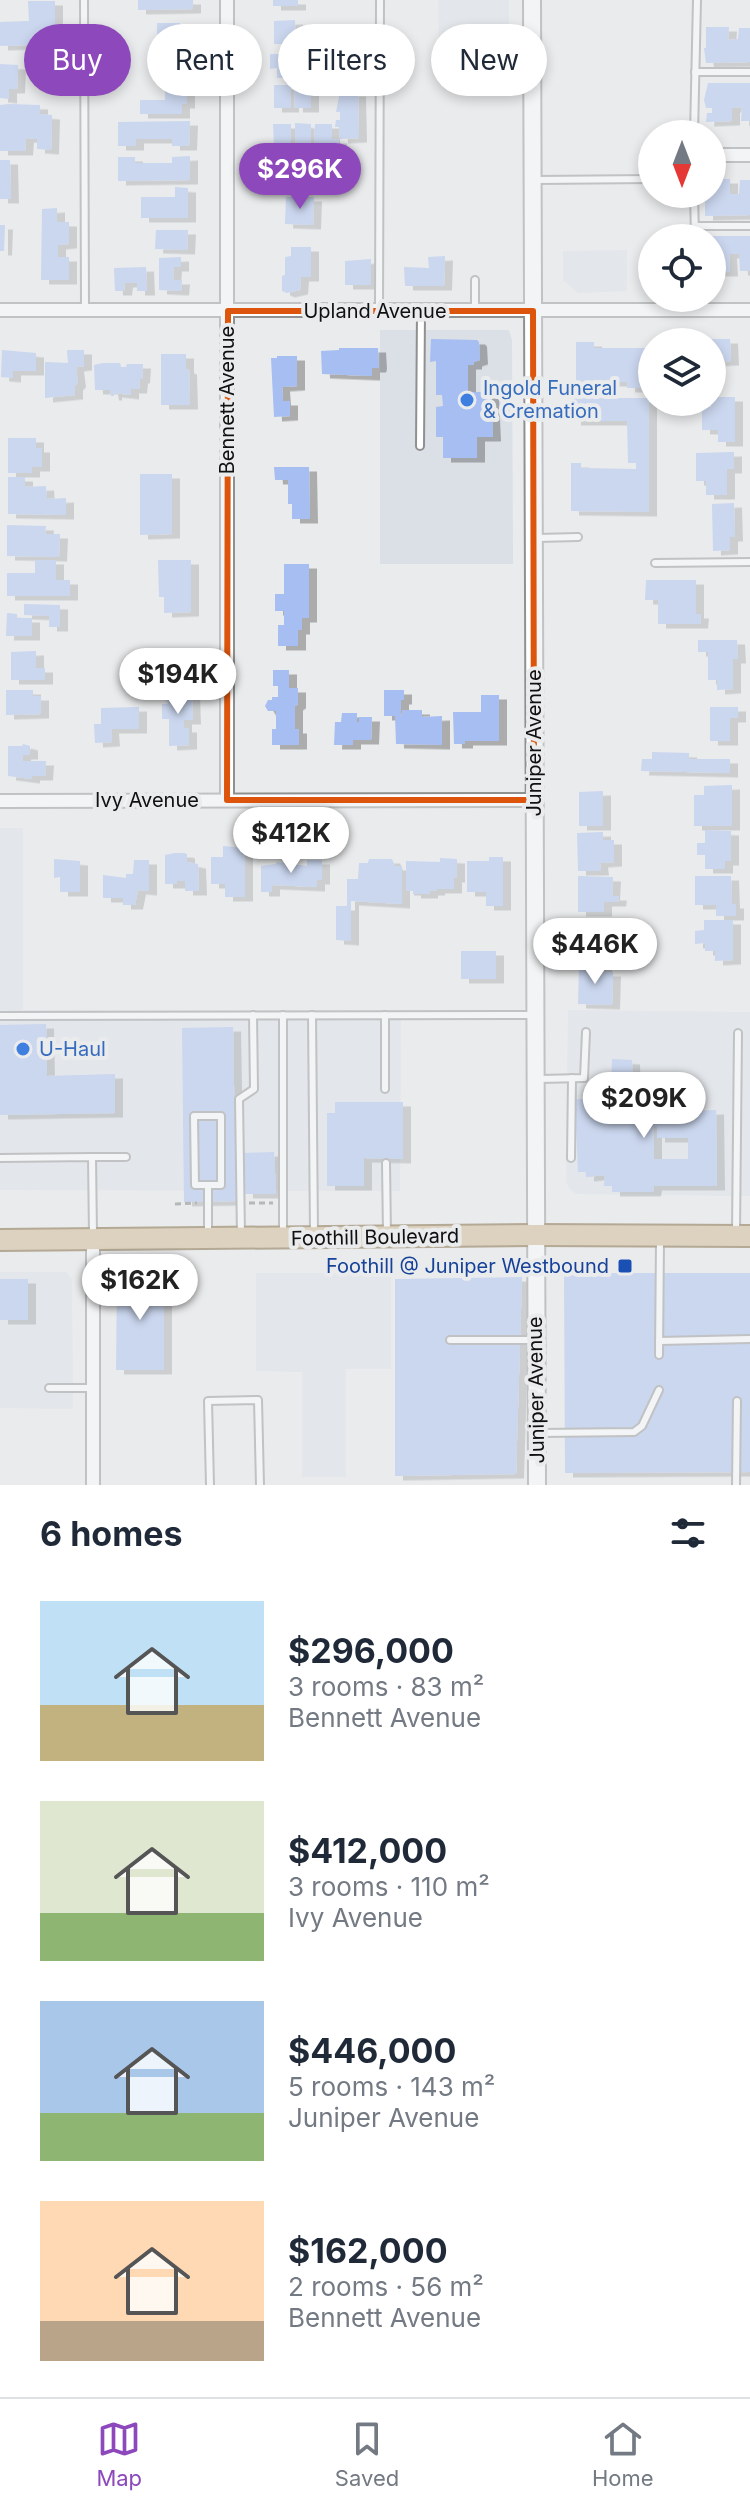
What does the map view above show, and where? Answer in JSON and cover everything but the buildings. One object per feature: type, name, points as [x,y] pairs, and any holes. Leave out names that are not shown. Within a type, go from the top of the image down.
[{"type":"main road","name":"Foothill Boulevard","points":[[0,1240],[743,1236]]},
{"type":"street","name":"Bennett Avenue","points":[[227,0],[227,800]]},
{"type":"street","name":"Juniper Avenue","points":[[532,0],[537,1485]]},
{"type":"street","points":[[726,155],[750,155]]},
{"type":"street","name":"Upland Avenue","points":[[0,310],[533,311],[638,306]]},
{"type":"street","name":"Upland Avenue","points":[[726,307],[750,310]]},
{"type":"street","name":"Ivy Avenue","points":[[0,801],[534,800]]},
{"type":"street","points":[[93,1239],[93,1485]]},
{"type":"lane","points":[[84,0],[85,310]]},
{"type":"lane","points":[[379,311],[380,0]]},
{"type":"lane","points":[[694,120],[697,0]]},
{"type":"lane","points":[[695,72],[750,72]]},
{"type":"lane","points":[[532,180],[638,179]]},
{"type":"lane","points":[[726,226],[750,226]]},
{"type":"lane","points":[[475,280],[475,311]]},
{"type":"lane","points":[[420,446],[421,311]]},
{"type":"lane","points":[[533,538],[578,537]]},
{"type":"lane","points":[[655,563],[750,562]]},
{"type":"lane","points":[[241,1238],[239,1099],[254,1089],[253,1015]]},
{"type":"lane","points":[[283,1015],[283,1238]]},
{"type":"lane","points":[[312,1015],[314,1238]]},
{"type":"lane","points":[[385,1015],[385,1089]]},
{"type":"lane","points":[[0,1016],[535,1015]]},
{"type":"lane","points":[[535,1079],[584,1078],[586,1032]]},
{"type":"lane","points":[[738,1033],[743,1236]]},
{"type":"lane","points":[[571,1158],[572,1078]]},
{"type":"lane","points":[[194,1116],[221,1116],[221,1185],[208,1185],[195,1185],[194,1116]]},
{"type":"lane","points":[[92,1157],[93,1239]]},
{"type":"lane","points":[[0,1158],[126,1157]]},
{"type":"lane","points":[[386,1163],[387,1238]]},
{"type":"lane","points":[[208,1185],[208,1239]]},
{"type":"lane","points":[[659,1355],[660,1236]]},
{"type":"lane","points":[[659,1341],[750,1339]]},
{"type":"lane","points":[[450,1340],[536,1340]]},
{"type":"lane","points":[[49,1388],[93,1388]]},
{"type":"lane","points":[[537,1433],[634,1432],[642,1426],[659,1390]]},
{"type":"lane","points":[[210,1485],[208,1401],[258,1400],[260,1485]]},
{"type":"lane","points":[[736,1485],[737,1401]]},
{"type":"highlighted area","points":[[228,311],[533,311],[534,800],[227,800]]},
{"type":"shaded area","points":[[438,0],[509,0],[509,24],[439,24]]},
{"type":"shaded area","points":[[627,250],[627,291],[578,293],[563,280],[563,251]]},
{"type":"shaded area","points":[[380,330],[509,330],[512,340],[513,564],[380,564]]},
{"type":"shaded area","points":[[0,828],[23,828],[23,1010],[401,1011],[400,1191],[0,1190]]},
{"type":"shaded area","points":[[568,1010],[750,1012],[750,1196],[576,1194],[570,1189],[566,1182]]},
{"type":"shaded area","points":[[0,1272],[66,1272],[72,1279],[73,1409],[0,1408]]},
{"type":"shaded area","points":[[256,1273],[391,1273],[391,1369],[346,1369],[346,1477],[302,1477],[302,1372],[256,1371]]},
{"type":"place","name":"Ingold Funeral & Cremation","points":[[467,400]]},
{"type":"place","name":"U-Haul","points":[[23,1049]]},
{"type":"place","name":"Foothill @ Juniper Westbound","points":[[625,1266]]}]
